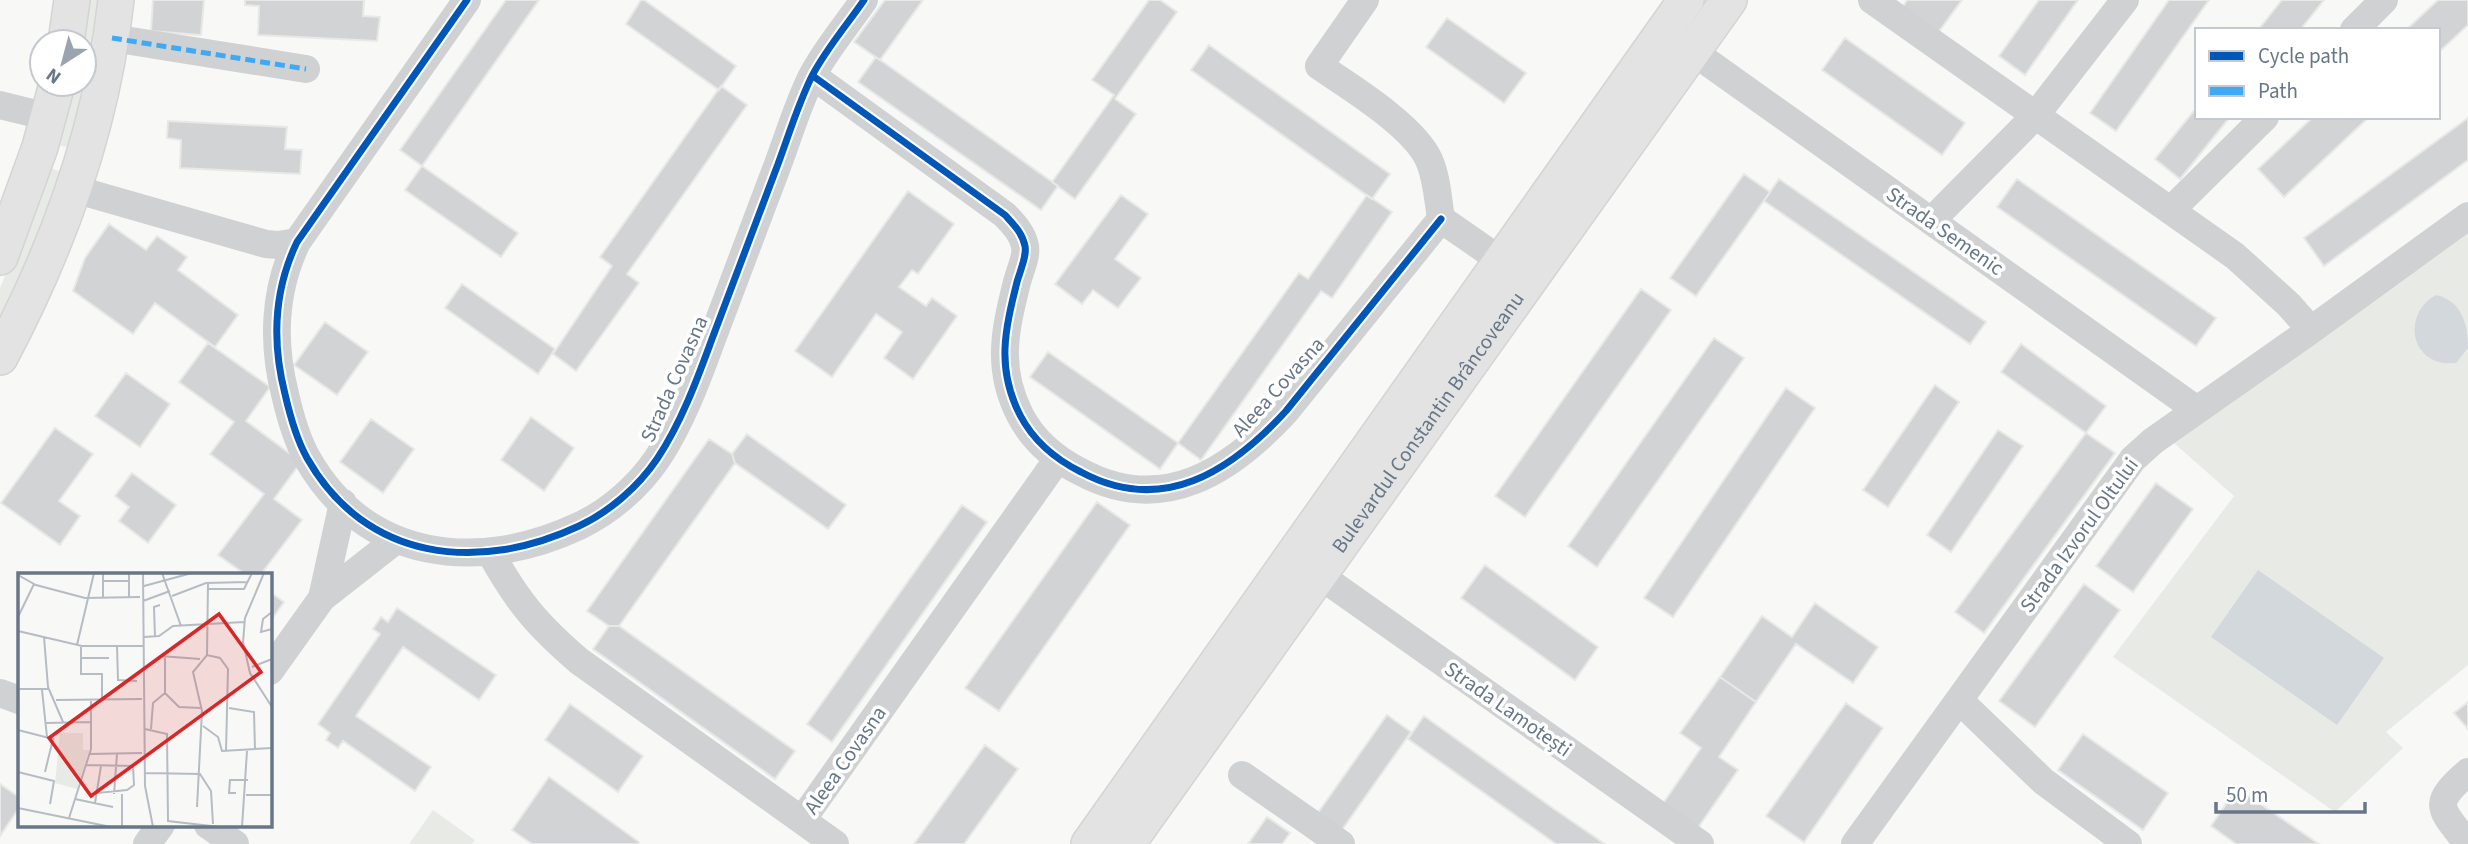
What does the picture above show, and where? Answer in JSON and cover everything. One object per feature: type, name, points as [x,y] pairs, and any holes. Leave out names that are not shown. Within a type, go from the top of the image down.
[{"type":"main road","points":[[68,28],[72,0]]},
{"type":"main road","points":[[0,357],[28,303],[74,189],[93,129],[112,38],[116,0]]},
{"type":"main road","name":"Bulevardul Constantin Brâncoveanu","points":[[1089,844],[1686,0]]},
{"type":"main road","name":"Bulevardul Constantin Brâncoveanu","points":[[1128,844],[1729,0]]},
{"type":"main road","points":[[0,257],[29,180],[53,100]]},
{"type":"street","name":"Strada Covasna","points":[[467,0],[297,242],[284,275],[277,312],[276,337],[281,378],[292,424],[307,458],[343,503],[396,540],[438,551],[490,552],[519,546],[581,525],[627,493],[658,458],[703,364],[813,76],[864,0]]},
{"type":"street","points":[[1365,0],[1319,66],[1394,120],[1423,148],[1435,178],[1441,219],[1500,260]]},
{"type":"street","points":[[1872,0],[2235,256],[2289,305],[2311,330]]},
{"type":"street","points":[[1931,221],[2035,116],[2125,0]]},
{"type":"street","points":[[2356,28],[2384,0]]},
{"type":"street","points":[[112,38],[306,69]]},
{"type":"street","name":"Strada Semenic","points":[[1692,51],[2197,410]]},
{"type":"street","name":"Aleea Covasna","points":[[813,76],[1005,215],[1020,232],[1026,248],[1011,307],[1003,354],[1013,400],[1035,437],[1057,460],[1091,478],[1125,487],[1153,491],[1207,476],[1237,458],[1259,440],[1286,411],[1441,219]]},
{"type":"street","points":[[0,105],[53,100]]},
{"type":"street","points":[[2171,210],[2263,119]]},
{"type":"street","points":[[74,189],[266,244],[297,242]]},
{"type":"street","name":"Strada Izvorul Oltului","points":[[1855,844],[2133,459],[2153,441],[2468,216]]},
{"type":"street","name":"Aleea Covasna","points":[[802,820],[1057,460]]},
{"type":"street","points":[[322,598],[343,503]]},
{"type":"street","points":[[271,670],[322,598],[396,540]]},
{"type":"street","name":"Aleea Covasna","points":[[490,552],[522,605],[564,648],[835,844]]},
{"type":"street","name":"Strada Lamotești","points":[[1319,575],[1698,843]]},
{"type":"street","points":[[0,693],[18,700]]},
{"type":"street","points":[[1959,700],[2043,781],[2128,844]]},
{"type":"street","points":[[2468,772],[2448,789],[2443,798],[2444,811],[2468,844]]},
{"type":"street","points":[[1242,775],[1341,844]]},
{"type":"street","points":[[147,844],[160,826]]},
{"type":"street","points":[[209,826],[235,844]]},
{"type":"shaded area","points":[[85,0],[103,0],[98,37],[98,28],[81,28]]},
{"type":"shaded area","points":[[66,98],[82,98],[70,144],[65,147],[59,145],[56,140]]},
{"type":"shaded area","points":[[50,168],[59,171],[61,175],[50,210],[0,329],[0,288]]},
{"type":"shaded area","points":[[2468,228],[2468,665],[2386,732],[2403,748],[2335,812],[2113,657],[2234,496],[2174,443]]},
{"type":"shaded area","points":[[2436,295],[2452,302],[2465,322],[2468,348],[2456,363],[2441,363],[2428,357],[2416,340],[2416,320],[2420,310]]},
{"type":"shaded area","points":[[2258,570],[2384,658],[2337,725],[2211,637]]},
{"type":"shaded area","points":[[433,810],[475,840],[472,844],[409,844]]},
{"type":"building","points":[[153,0],[204,0],[201,35],[151,31]]},
{"type":"building","points":[[245,0],[364,0],[363,16],[380,17],[377,41],[258,35],[259,6],[245,5]]},
{"type":"building","points":[[506,0],[539,0],[422,166],[400,150]]},
{"type":"building","points":[[641,0],[736,66],[719,90],[626,24]]},
{"type":"building","points":[[885,0],[923,0],[880,60],[854,42]]},
{"type":"building","points":[[1149,0],[1160,0],[1177,12],[1115,99],[1136,114],[1075,199],[1052,182],[1114,95],[1092,80]]},
{"type":"building","points":[[1907,0],[1962,0],[1937,34],[1902,8]]},
{"type":"building","points":[[2039,0],[2078,0],[2025,75],[1999,56]]},
{"type":"building","points":[[2169,0],[2209,0],[2116,131],[2090,113]]},
{"type":"building","points":[[2282,0],[2324,0],[2302,28],[2260,28]]},
{"type":"building","points":[[2438,0],[2468,0],[2468,25],[2440,51],[2440,28],[2408,28]]},
{"type":"building","points":[[1447,18],[1526,73],[1504,103],[1426,47]]},
{"type":"building","points":[[1845,38],[1965,123],[1942,155],[1822,70]]},
{"type":"building","points":[[1209,45],[1390,174],[1372,199],[1191,70]]},
{"type":"building","points":[[876,57],[1058,186],[1041,210],[858,82]]},
{"type":"building","points":[[721,86],[747,105],[627,274],[639,283],[576,371],[553,354],[612,266],[600,257]]},
{"type":"building","points":[[2195,109],[2195,119],[2228,119],[2180,179],[2155,159]]},
{"type":"building","points":[[2468,118],[2468,160],[2324,266],[2304,238]]},
{"type":"building","points":[[2311,119],[2367,119],[2284,197],[2258,169]]},
{"type":"building","points":[[168,121],[287,127],[285,149],[302,150],[300,174],[180,168],[181,140],[167,138]]},
{"type":"building","points":[[422,166],[518,233],[501,257],[405,190]]},
{"type":"building","points":[[1744,174],[1770,192],[1696,296],[1670,278]]},
{"type":"building","points":[[1779,179],[1986,322],[1970,344],[1764,201]]},
{"type":"building","points":[[2017,179],[2216,318],[2196,346],[1997,207]]},
{"type":"building","points":[[908,191],[954,224],[918,274],[912,270],[899,287],[926,306],[932,298],[957,316],[913,379],[884,358],[902,332],[876,314],[832,377],[795,351]]},
{"type":"building","points":[[1121,195],[1148,214],[1115,259],[1141,278],[1118,308],[1093,290],[1082,304],[1055,284]]},
{"type":"building","points":[[1367,195],[1392,212],[1332,298],[1321,291],[1201,460],[1178,443],[1299,273],[1308,279]]},
{"type":"building","points":[[109,224],[146,250],[157,236],[187,257],[178,270],[238,315],[215,347],[155,303],[133,334],[73,291],[85,258]]},
{"type":"building","points":[[462,284],[555,349],[538,374],[445,308]]},
{"type":"building","points":[[1641,289],[1671,310],[1525,517],[1495,496]]},
{"type":"building","points":[[325,322],[368,352],[337,395],[294,365]]},
{"type":"building","points":[[1714,338],[1744,358],[1597,567],[1568,546]]},
{"type":"building","points":[[208,343],[270,387],[246,421],[301,462],[274,499],[302,520],[262,573],[244,573],[218,555],[264,494],[210,454],[234,422],[179,382]]},
{"type":"building","points":[[2021,344],[2106,406],[2086,433],[2001,372]]},
{"type":"building","points":[[1048,352],[1178,443],[1160,469],[1030,377]]},
{"type":"building","points":[[126,373],[170,404],[140,447],[95,416]]},
{"type":"building","points":[[1935,385],[1959,402],[1888,507],[1863,490]]},
{"type":"building","points":[[1786,388],[1815,408],[1673,617],[1644,598]]},
{"type":"building","points":[[531,417],[574,448],[544,491],[501,460]]},
{"type":"building","points":[[371,419],[414,449],[383,493],[340,462]]},
{"type":"building","points":[[55,428],[93,454],[59,501],[80,516],[60,545],[1,503]]},
{"type":"building","points":[[1998,430],[2023,446],[1951,552],[1927,535]]},
{"type":"building","points":[[2086,433],[2115,453],[1984,633],[1955,612]]},
{"type":"building","points":[[747,434],[846,505],[828,529],[735,463],[732,454]]},
{"type":"building","points":[[709,439],[732,454],[735,463],[619,626],[609,626],[587,611]]},
{"type":"building","points":[[132,473],[176,505],[148,543],[119,521],[129,507],[115,496]]},
{"type":"building","points":[[2156,483],[2193,509],[2133,592],[2096,566]]},
{"type":"building","points":[[1097,502],[1130,525],[999,711],[965,688]]},
{"type":"building","points":[[962,505],[987,522],[832,742],[807,724]]},
{"type":"building","points":[[1485,565],[1598,647],[1575,680],[1461,598]]},
{"type":"building","points":[[2084,584],[2120,610],[2035,727],[1999,701]]},
{"type":"building","points":[[271,593],[284,602],[271,621]]},
{"type":"building","points":[[1815,603],[1878,647],[1853,683],[1796,644],[1756,702],[1720,677],[1762,616],[1792,637]]},
{"type":"building","points":[[397,608],[496,675],[479,700],[403,647],[356,716],[431,767],[415,791],[343,741],[338,748],[326,740],[330,733],[318,724],[380,634],[373,629],[381,617],[388,622]]},
{"type":"building","points":[[609,626],[619,626],[795,751],[775,779],[593,649]]},
{"type":"building","points":[[1720,677],[1756,702],[1719,757],[1738,770],[1697,829],[1662,805],[1701,748],[1680,733]]},
{"type":"building","points":[[2468,702],[2468,729],[2454,713]]},
{"type":"building","points":[[1846,703],[1883,728],[1804,842],[1766,816]]},
{"type":"building","points":[[570,704],[643,756],[618,792],[545,740]]},
{"type":"building","points":[[1387,715],[1411,732],[1339,834],[1315,817]]},
{"type":"building","points":[[1424,716],[1605,844],[1556,844],[1408,739]]},
{"type":"building","points":[[2083,734],[2168,793],[2143,830],[2058,770]]},
{"type":"building","points":[[985,745],[1018,769],[964,844],[914,844]]},
{"type":"building","points":[[549,777],[639,842],[638,844],[532,844],[512,830]]},
{"type":"building","points":[[0,784],[18,796],[18,809],[0,836]]},
{"type":"building","points":[[2237,788],[2319,844],[2236,844],[2211,826]]},
{"type":"building","points":[[1267,817],[1290,833],[1282,844],[1248,844]]},
{"type":"marked path","points":[[112,38],[306,69]]},
{"type":"cycle path","points":[[467,0],[297,242],[284,279],[277,336],[281,375],[297,435],[307,458],[332,493],[360,519],[393,538],[428,549],[465,553],[503,550],[541,541],[579,526],[622,498],[657,459],[674,431],[694,385],[807,87],[824,56],[864,0]]},
{"type":"cycle path","points":[[813,76],[1005,215],[1017,229],[1024,241],[1025,250],[1006,333],[1005,365],[1012,398],[1026,425],[1046,449],[1071,467],[1111,484],[1140,489],[1167,488],[1194,480],[1219,468],[1242,452],[1286,411],[1441,219]]}]
